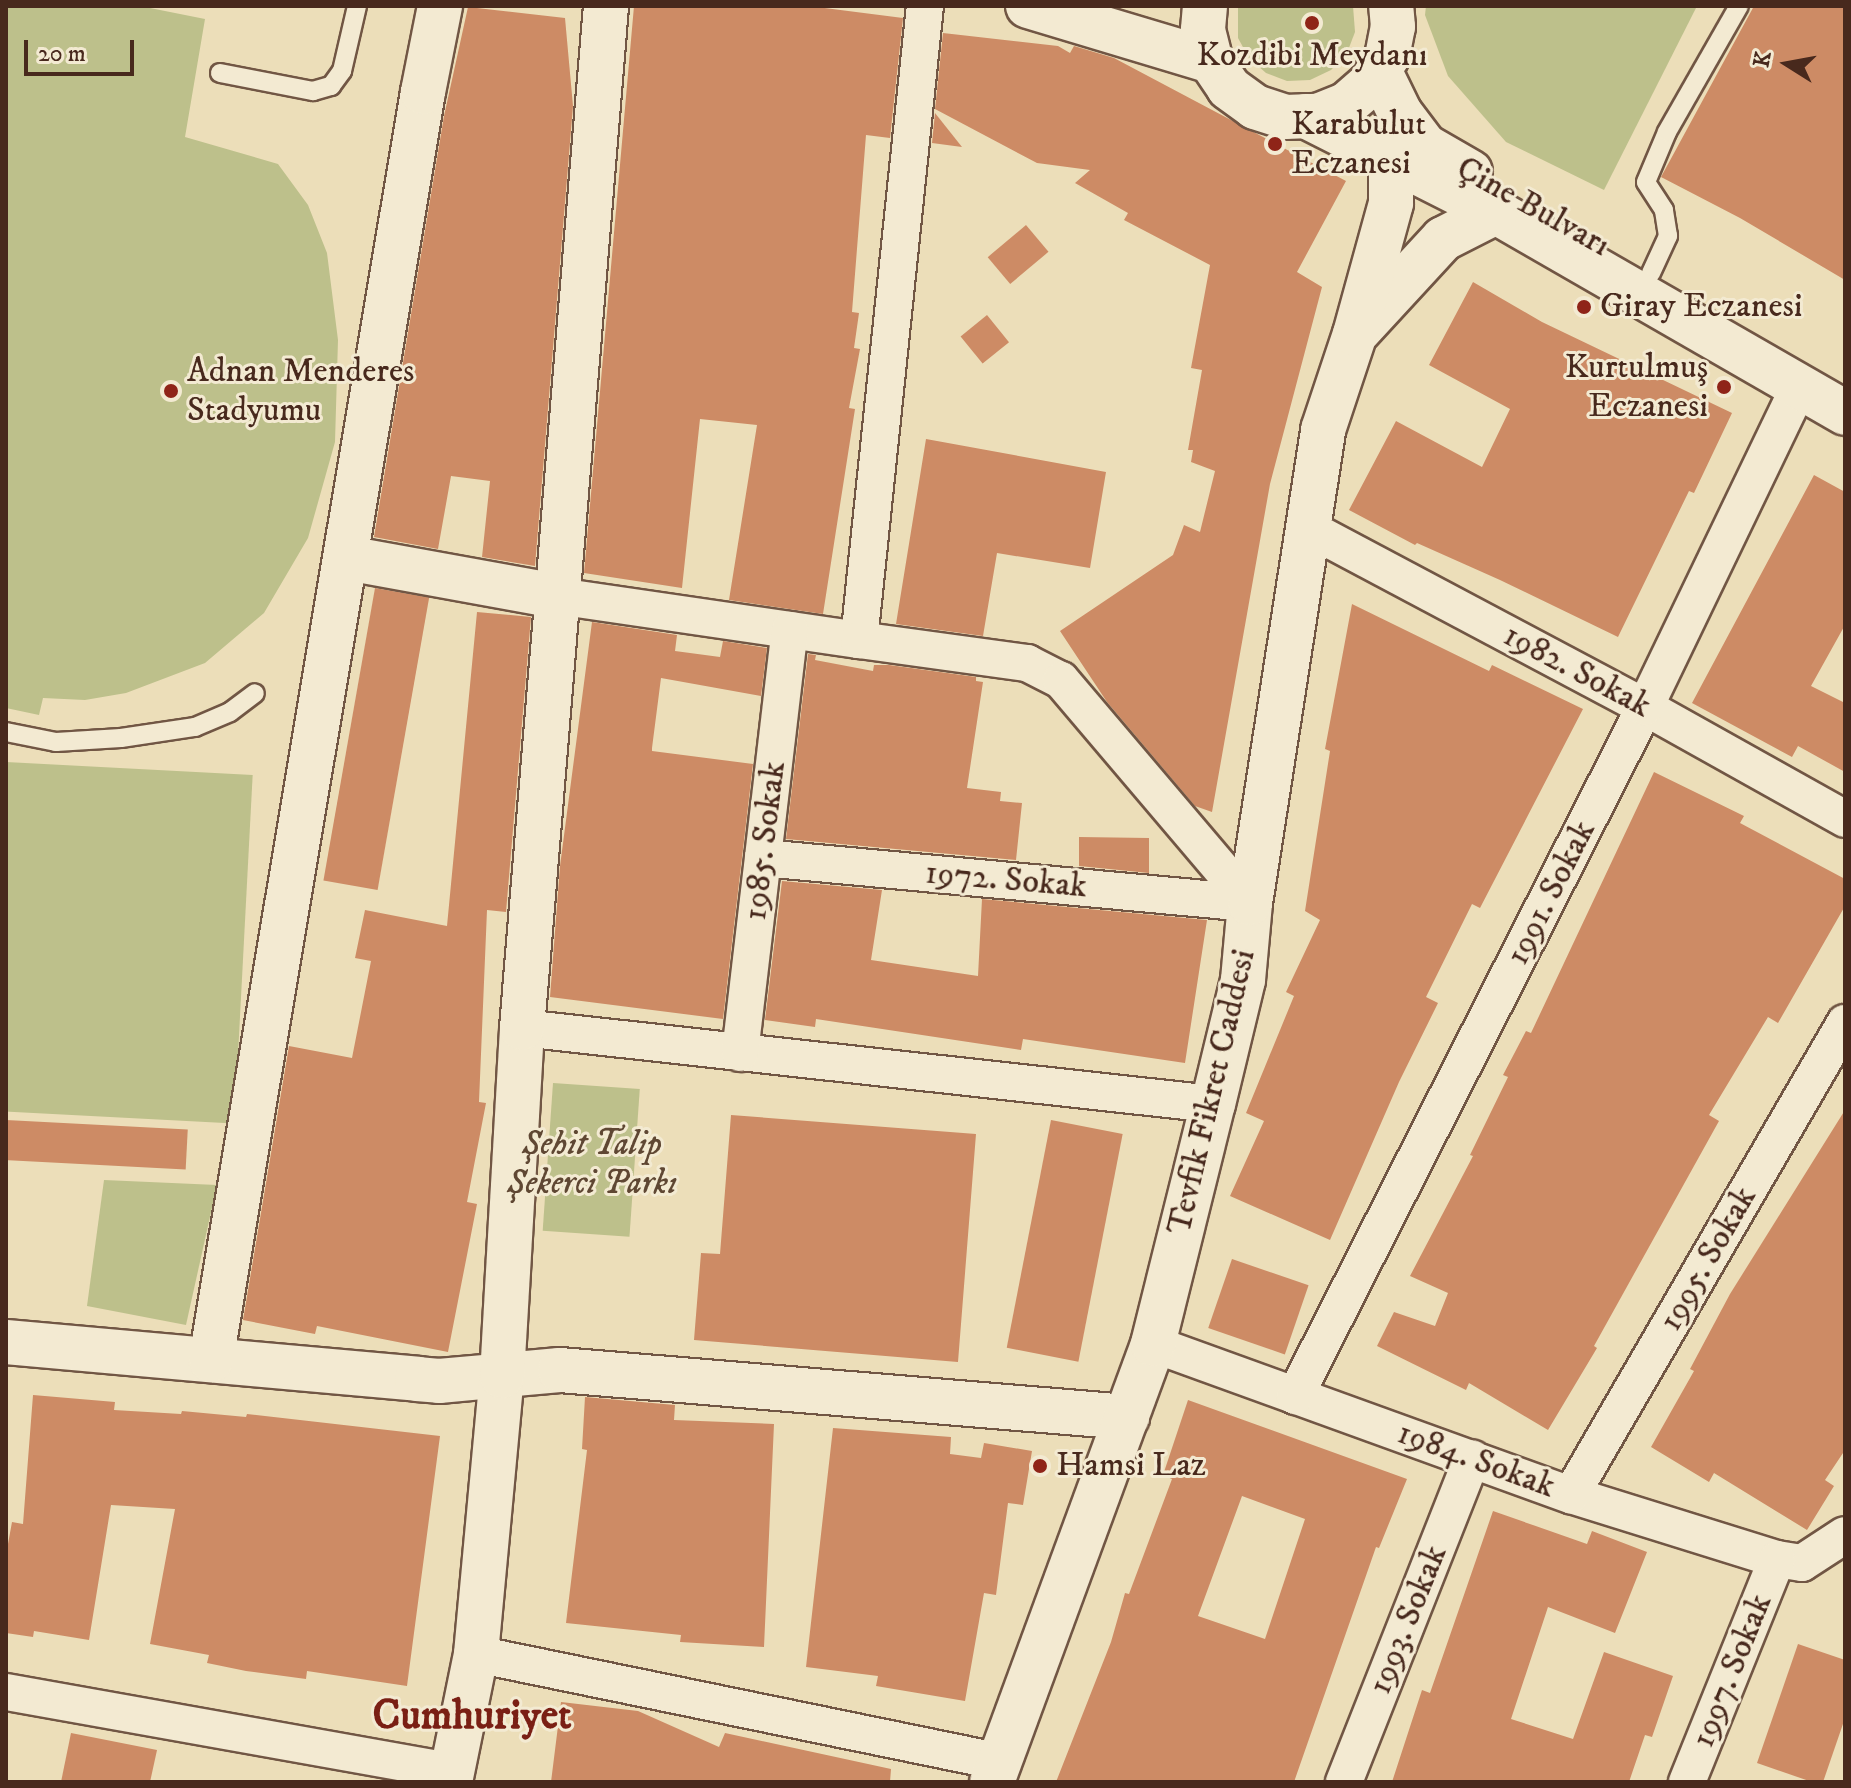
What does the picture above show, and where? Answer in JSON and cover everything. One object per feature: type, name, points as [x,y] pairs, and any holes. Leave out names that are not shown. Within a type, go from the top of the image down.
[{"type":"street","points":[[211,1360],[423,92],[440,6]]},
{"type":"street","points":[[6,1692],[452,1777],[476,1654],[502,1376],[522,1028],[606,6]]},
{"type":"street","points":[[859,640],[925,6]]},
{"type":"street","points":[[1028,6],[1211,61]]},
{"type":"street","points":[[1205,6],[1203,30],[1211,61],[1229,88],[1255,107],[1285,117],[1318,116],[1347,104],[1370,84],[1387,57],[1393,27],[1391,6]]},
{"type":"street","name":"Çine Bulvarı","points":[[1379,70],[1400,113],[1425,146],[1845,384]]},
{"type":"street","name":"Çine Bulvarı","points":[[1306,116],[1496,212],[1845,413]]},
{"type":"street","name":"Tevfik Fikret Caddesi","points":[[996,1772],[1153,1344],[1213,1104],[1243,980],[1250,903],[1323,430],[1355,334],[1391,203],[1391,158]]},
{"type":"street","name":"Tevfik Fikret Caddesi","points":[[1355,334],[1443,239],[1496,212]]},
{"type":"street","name":"1991. Sokak","points":[[1295,1396],[1645,707],[1799,387]]},
{"type":"street","name":"1982. Sokak","points":[[1306,527],[1645,707],[1845,819]]},
{"type":"street","points":[[347,558],[557,596],[1027,663],[1061,680],[1250,903]]},
{"type":"street","name":"1985. Sokak","points":[[740,1053],[790,630]]},
{"type":"street","name":"1972. Sokak","points":[[763,858],[1250,903]]},
{"type":"street","name":"1995. Sokak","points":[[1571,1495],[1845,1023]]},
{"type":"street","points":[[522,1028],[1213,1104]]},
{"type":"street","points":[[6,1342],[428,1380],[560,1370],[1127,1417]]},
{"type":"street","name":"1984. Sokak","points":[[1153,1344],[1571,1495],[1790,1561]]},
{"type":"street","name":"1993. Sokak","points":[[1344,1782],[1472,1458]]},
{"type":"street","points":[[1790,1561],[1845,1535]]},
{"type":"street","name":"1997. Sokak","points":[[1687,1782],[1790,1561]]},
{"type":"street","points":[[476,1654],[996,1772]]},
{"type":"lane","points":[[220,73],[313,91],[331,86],[342,71],[357,6]]},
{"type":"lane","points":[[1651,273],[1668,236],[1664,210],[1646,182],[1667,132],[1739,6]]},
{"type":"lane","points":[[6,732],[56,742],[121,738],[195,727],[230,712],[255,693]]},
{"type":"green space","name":"Adnan Menderes Stadyumu","points":[[6,6],[140,6],[205,19],[185,137],[278,164],[308,205],[327,253],[338,340],[335,442],[308,538],[264,613],[205,663],[126,693],[85,700],[43,698],[39,715],[6,708]]},
{"type":"green space","points":[[1238,6],[1353,6],[1355,32],[1347,53],[1331,70],[1310,80],[1287,81],[1266,73],[1249,58],[1238,38]]},
{"type":"green space","points":[[1426,6],[1697,6],[1604,190],[1506,142],[1448,76],[1425,15]]},
{"type":"green space","points":[[6,762],[253,775],[234,1123],[6,1111]]},
{"type":"green space","name":"Şehit Talip Şekerci Parkı","points":[[553,1083],[640,1089],[629,1237],[543,1231]]},
{"type":"green space","points":[[104,1180],[217,1185],[186,1325],[87,1306]]},
{"type":"building","points":[[634,6],[809,6],[903,18],[890,138],[866,135],[852,312],[859,313],[854,348],[860,349],[849,408],[855,409],[823,614],[729,600],[757,425],[700,419],[682,588],[584,573]]},
{"type":"building","points":[[1754,6],[1845,6],[1845,280],[1740,218],[1661,177]]},
{"type":"building","points":[[468,7],[565,18],[573,106],[535,566],[482,557],[490,481],[451,476],[438,549],[374,537],[444,116]]},
{"type":"building","points":[[943,33],[1058,46],[1070,53],[1074,46],[1114,58],[1346,181],[1297,272],[1322,287],[1270,484],[1212,812],[1195,806],[1107,702],[1060,631],[1173,555],[1184,525],[1200,532],[1215,471],[1191,462],[1193,450],[1188,450],[1202,370],[1191,368],[1210,265],[1124,220],[1128,213],[1075,183],[1090,170],[1037,163],[935,109]]},
{"type":"building","points":[[935,113],[962,147],[932,143]]},
{"type":"building","points":[[1026,225],[1048,252],[1010,284],[988,257]]},
{"type":"building","points":[[1473,282],[1542,322],[1732,413],[1694,493],[1689,491],[1618,637],[1500,580],[1417,543],[1415,545],[1349,510],[1396,421],[1482,467],[1510,409],[1429,365]]},
{"type":"building","points":[[987,315],[1009,342],[983,364],[961,336]]},
{"type":"building","points":[[926,439],[1106,472],[1090,568],[997,553],[983,636],[896,624]]},
{"type":"building","points":[[1814,475],[1845,492],[1845,625],[1811,686],[1845,703],[1845,772],[1798,746],[1792,757],[1692,703]]},
{"type":"building","points":[[375,588],[429,598],[378,890],[323,880]]},
{"type":"building","points":[[1352,604],[1489,671],[1492,665],[1583,709],[1480,908],[1472,904],[1426,997],[1438,1003],[1399,1082],[1330,1240],[1230,1196],[1264,1121],[1246,1113],[1294,996],[1286,992],[1320,920],[1305,911],[1330,751],[1325,749]]},
{"type":"building","points":[[477,612],[531,617],[506,912],[487,910],[479,1102],[486,1103],[467,1202],[477,1204],[448,1352],[317,1326],[315,1334],[243,1320],[289,1046],[352,1058],[371,961],[355,958],[365,910],[447,926]]},
{"type":"building","points":[[592,622],[677,635],[675,651],[720,657],[723,641],[767,648],[761,696],[661,678],[652,748],[652,751],[753,764],[723,1019],[550,997],[560,866]]},
{"type":"building","points":[[808,654],[816,655],[815,660],[873,671],[874,665],[889,665],[976,677],[976,681],[983,682],[967,788],[1001,792],[1000,801],[1022,803],[1016,860],[786,839]]},
{"type":"building","points":[[1654,772],[1744,816],[1740,823],[1845,879],[1845,906],[1778,1023],[1768,1017],[1709,1115],[1719,1121],[1594,1346],[1597,1348],[1548,1430],[1469,1383],[1466,1390],[1377,1346],[1394,1312],[1435,1326],[1448,1293],[1410,1276],[1473,1156],[1470,1155],[1508,1077],[1503,1075],[1526,1031],[1531,1033]]},
{"type":"building","points":[[1079,837],[1149,838],[1149,873],[1079,866]]},
{"type":"building","points":[[782,881],[882,890],[871,960],[978,976],[982,899],[1207,920],[1185,1063],[1023,1039],[1021,1050],[816,1019],[815,1027],[765,1020]]},
{"type":"building","points":[[1845,1110],[1845,1450],[1825,1480],[1834,1486],[1807,1530],[1714,1473],[1709,1482],[1651,1447],[1694,1371],[1690,1369],[1730,1294]]},
{"type":"building","points":[[731,1115],[976,1134],[958,1362],[694,1340],[701,1253],[720,1254]]},
{"type":"building","points":[[6,1120],[188,1130],[186,1169],[6,1160]]},
{"type":"building","points":[[1051,1120],[1123,1134],[1078,1362],[1007,1348]]},
{"type":"building","points":[[1232,1259],[1309,1285],[1285,1354],[1208,1328]]},
{"type":"building","points":[[33,1395],[115,1402],[114,1410],[181,1414],[182,1411],[246,1417],[247,1414],[440,1436],[407,1686],[307,1671],[306,1679],[246,1671],[207,1663],[209,1655],[150,1644],[175,1509],[111,1505],[89,1640],[34,1631],[33,1637],[6,1633],[6,1555],[12,1522],[23,1524]]},
{"type":"building","points":[[585,1397],[675,1405],[674,1420],[774,1424],[764,1647],[680,1642],[681,1635],[566,1623],[587,1450],[582,1449]]},
{"type":"building","points":[[1188,1400],[1407,1479],[1379,1548],[1376,1547],[1294,1782],[1056,1782],[1111,1642],[1125,1593],[1129,1594],[1172,1479],[1163,1475]],"holes":[[[1242,1496],[1305,1519],[1265,1639],[1198,1616]]]},
{"type":"building","points":[[833,1428],[951,1437],[950,1454],[981,1458],[984,1443],[1032,1451],[1023,1505],[1008,1503],[996,1595],[984,1593],[965,1701],[876,1686],[878,1676],[806,1667]]},
{"type":"building","points":[[1493,1511],[1587,1544],[1592,1531],[1647,1552],[1615,1633],[1548,1607],[1511,1719],[1573,1739],[1604,1652],[1673,1676],[1652,1737],[1645,1735],[1629,1782],[1392,1782],[1422,1690],[1430,1693]]},
{"type":"building","points":[[1798,1644],[1845,1660],[1845,1718],[1823,1782],[1812,1782],[1757,1763]]},
{"type":"building","points":[[561,1702],[638,1711],[719,1747],[725,1733],[891,1769],[890,1782],[551,1782]]},
{"type":"building","points":[[71,1733],[157,1750],[150,1782],[61,1782]]},
{"type":"place","name":"Kozdibi Meydanı","points":[[1312,23]]},
{"type":"place","name":"Karabulut Eczanesi","points":[[1275,144]]},
{"type":"place","name":"Giray Eczanesi","points":[[1584,307]]},
{"type":"place","name":"Kurtulmuş Eczanesi","points":[[1724,387]]},
{"type":"place","name":"Adnan Menderes Stadyumu","points":[[171,391]]},
{"type":"place","name":"Hamsi Laz","points":[[1040,1466]]},
{"type":"district","name":"Cumhuriyet","points":[[472,1716]]}]
